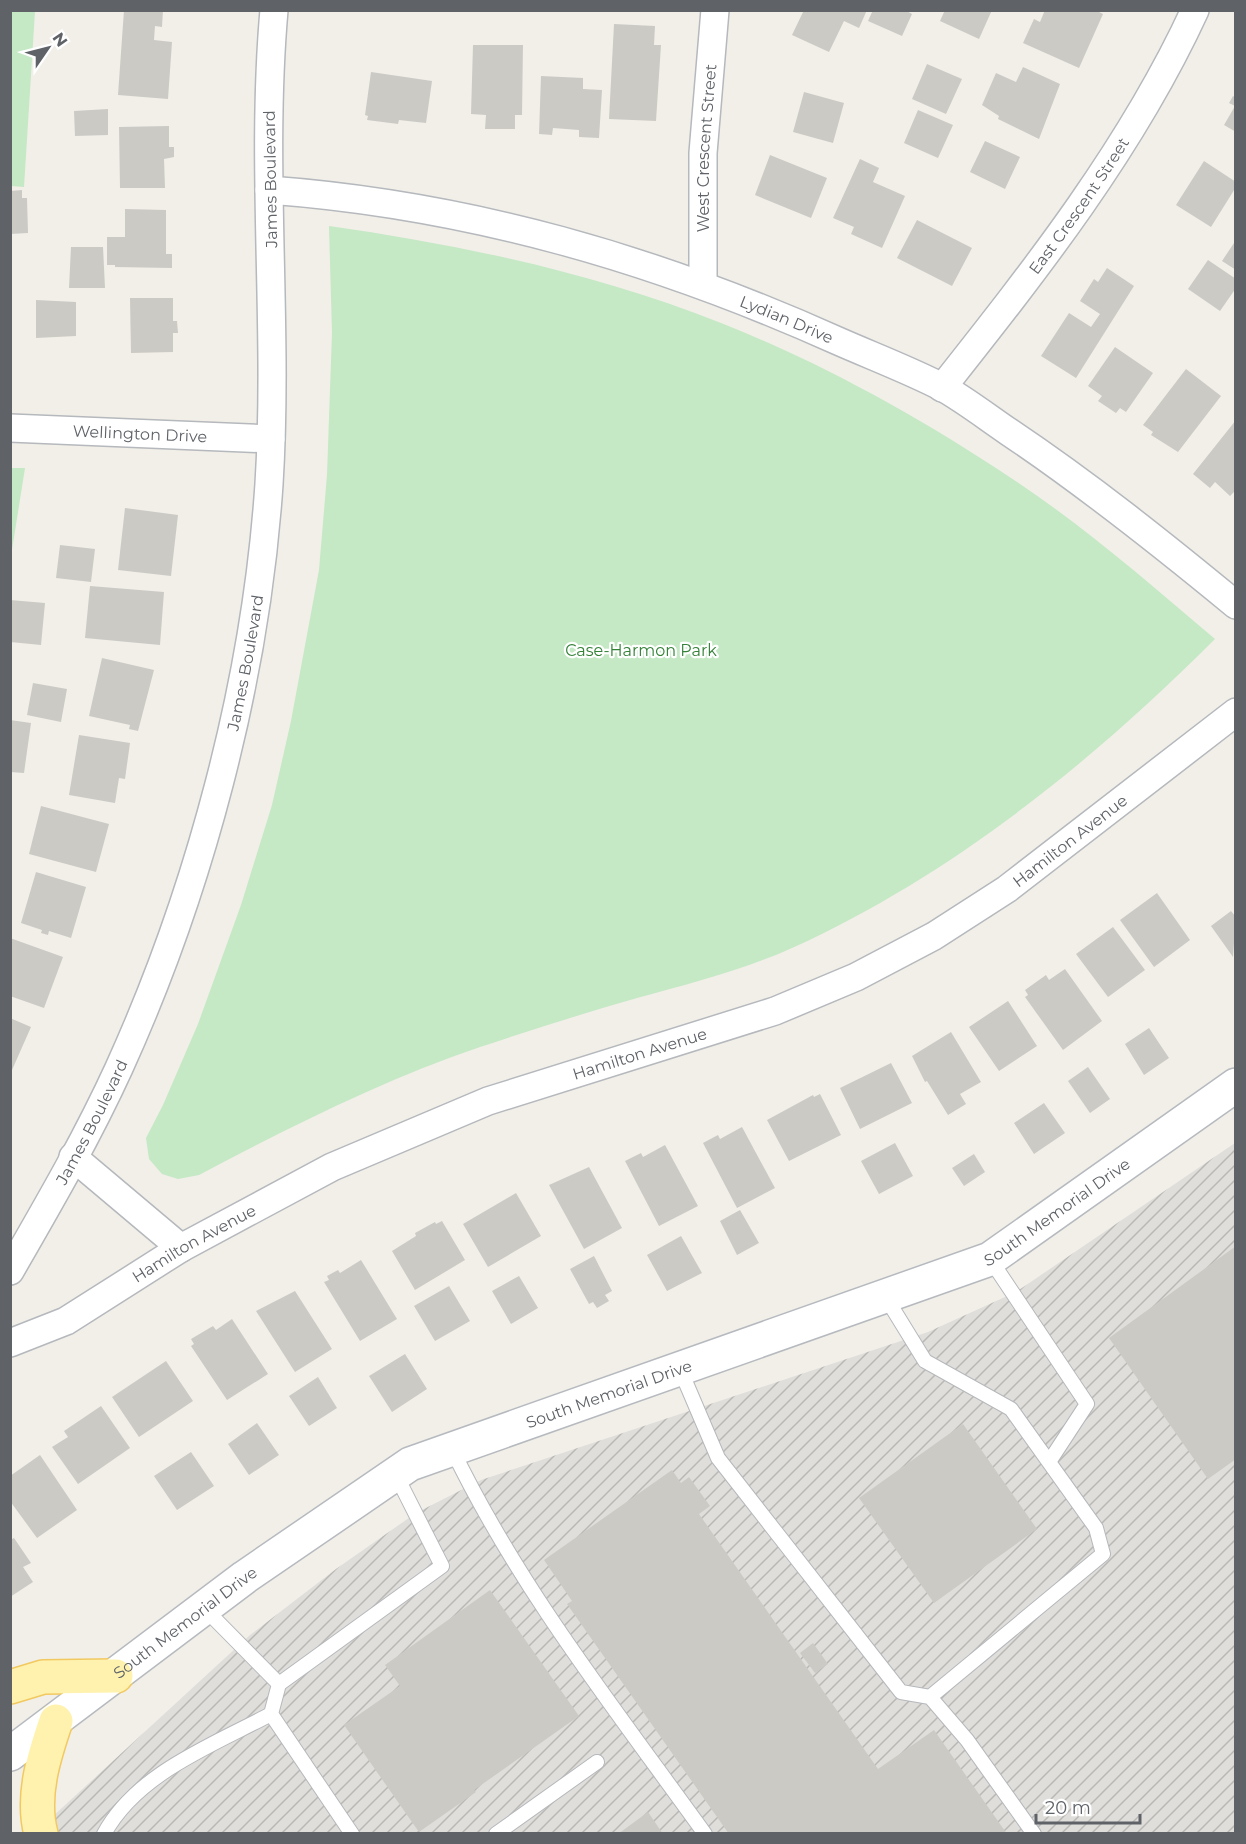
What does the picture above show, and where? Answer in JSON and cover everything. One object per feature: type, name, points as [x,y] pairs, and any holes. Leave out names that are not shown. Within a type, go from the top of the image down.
[{"type":"main road","name":"South Memorial Drive","points":[[10,1754],[245,1577],[410,1464],[990,1259],[1236,1085]]},
{"type":"main road","points":[[10,1688],[43,1677],[116,1676]]},
{"type":"main road","points":[[41,1833],[38,1823],[39,1789],[56,1721]]},
{"type":"street","name":"James Boulevard","points":[[10,1271],[119,1068],[175,928],[219,784],[250,636],[269,487],[271,439],[274,336],[269,190],[270,53],[274,10]]},
{"type":"street","name":"West Crescent Street","points":[[703,284],[703,153],[715,10]]},
{"type":"street","name":"East Crescent Street","points":[[942,387],[1029,278],[1113,160],[1195,10]]},
{"type":"street","name":"Lydian Drive","points":[[269,190],[434,210],[565,239],[703,284],[942,387],[1054,462],[1164,546],[1236,605]]},
{"type":"street","name":"Wellington Drive","points":[[10,428],[271,439]]},
{"type":"street","name":"Hamilton Avenue","points":[[10,1343],[66,1321],[181,1248],[332,1167],[488,1101],[775,1011],[856,977],[934,936],[1007,889],[1236,711]]},
{"type":"street","points":[[73,1157],[181,1248]]},
{"type":"lane","points":[[990,1259],[1087,1404],[1049,1462]]},
{"type":"lane","points":[[885,1296],[925,1361],[1011,1409],[1096,1528],[1103,1554],[930,1696]]},
{"type":"lane","points":[[680,1369],[718,1458],[901,1692],[930,1696],[967,1740],[1034,1833]]},
{"type":"lane","points":[[452,1449],[482,1512],[533,1594],[705,1833]]},
{"type":"lane","points":[[104,1833],[115,1814],[163,1772],[271,1714],[279,1684],[442,1566],[396,1475]]},
{"type":"lane","points":[[204,1608],[279,1684]]},
{"type":"lane","points":[[271,1714],[352,1833]]},
{"type":"lane","points":[[496,1833],[597,1762]]},
{"type":"shaded area","points":[[1235,1143],[1235,1833],[44,1834],[51,1818],[250,1635],[336,1569],[416,1513],[481,1480],[928,1332],[1016,1292]]},
{"type":"green space","points":[[10,11],[35,11],[24,187],[11,186]]},
{"type":"green space","name":"Case-Harmon Park","points":[[329,226],[429,242],[577,275],[673,305],[796,356],[906,413],[1038,496],[1141,576],[1215,639],[1119,729],[1017,813],[963,851],[851,919],[792,948],[754,963],[480,1047],[408,1074],[337,1105],[199,1175],[178,1179],[162,1174],[149,1159],[146,1138],[198,1024],[241,905],[272,805],[291,721],[319,570],[327,475],[332,333]]},
{"type":"green space","points":[[10,468],[25,468],[11,556]]},
{"type":"building","points":[[124,10],[163,10],[162,27],[155,26],[154,40],[172,42],[168,99],[118,95]]},
{"type":"building","points":[[804,10],[867,10],[859,28],[844,21],[829,52],[792,35]]},
{"type":"building","points":[[873,10],[905,10],[912,14],[902,36],[868,21]]},
{"type":"building","points":[[945,10],[992,10],[979,39],[940,21]]},
{"type":"building","points":[[1045,10],[1095,10],[1103,14],[1079,68],[1023,43],[1034,19],[1040,22]]},
{"type":"building","points":[[614,24],[655,26],[654,45],[661,45],[656,121],[609,119]]},
{"type":"building","points":[[473,45],[523,45],[522,115],[515,115],[515,129],[485,129],[486,115],[471,114]]},
{"type":"building","points":[[927,64],[962,79],[946,114],[912,99]]},
{"type":"building","points":[[1023,67],[1060,84],[1039,139],[998,119],[999,116],[982,105],[996,73],[1016,82]]},
{"type":"building","points":[[371,72],[432,81],[426,123],[399,120],[398,124],[367,120],[368,116],[365,115]]},
{"type":"building","points":[[541,76],[583,78],[583,89],[602,90],[599,138],[579,137],[579,130],[553,128],[552,135],[539,134]]},
{"type":"building","points":[[804,92],[844,103],[833,143],[793,132]]},
{"type":"building","points":[[1233,96],[1236,98],[1236,132],[1224,125],[1235,106],[1229,103]]},
{"type":"building","points":[[108,109],[108,135],[75,136],[74,111]]},
{"type":"building","points":[[918,110],[953,125],[938,158],[904,143]]},
{"type":"building","points":[[169,126],[169,147],[174,147],[174,157],[164,159],[165,188],[120,188],[119,127]]},
{"type":"building","points":[[985,141],[1020,157],[1005,189],[970,172]]},
{"type":"building","points":[[770,155],[827,178],[811,218],[755,195]]},
{"type":"building","points":[[860,159],[879,168],[873,182],[905,196],[882,248],[851,234],[854,227],[833,218]]},
{"type":"building","points":[[1204,161],[1236,182],[1236,187],[1211,227],[1176,205]]},
{"type":"building","points":[[22,190],[22,198],[27,198],[28,233],[10,234],[10,191]]},
{"type":"building","points":[[125,209],[166,210],[166,254],[172,254],[172,268],[107,265],[107,237],[125,237]]},
{"type":"building","points":[[917,220],[972,248],[952,286],[897,258]]},
{"type":"building","points":[[1236,240],[1236,270],[1222,261]]},
{"type":"building","points":[[71,247],[103,247],[105,288],[69,288]]},
{"type":"building","points":[[1208,260],[1236,279],[1236,288],[1220,311],[1188,289]]},
{"type":"building","points":[[1107,268],[1134,286],[1076,378],[1041,356],[1069,313],[1091,327],[1100,314],[1080,301],[1094,279],[1098,282]]},
{"type":"building","points":[[130,298],[173,298],[173,321],[177,321],[178,333],[173,333],[173,352],[131,353]]},
{"type":"building","points":[[36,300],[76,302],[76,336],[36,338]]},
{"type":"building","points":[[1115,347],[1153,373],[1126,412],[1120,408],[1116,413],[1098,401],[1102,396],[1088,386]]},
{"type":"building","points":[[1186,369],[1221,396],[1178,452],[1151,435],[1153,432],[1143,425]]},
{"type":"building","points":[[1236,420],[1236,490],[1230,496],[1215,482],[1210,488],[1193,474]]},
{"type":"building","points":[[125,508],[178,515],[171,576],[118,570]]},
{"type":"building","points":[[60,545],[95,549],[91,582],[56,578]]},
{"type":"building","points":[[90,586],[164,592],[160,645],[85,638]]},
{"type":"building","points":[[10,600],[45,603],[41,645],[10,642]]},
{"type":"building","points":[[102,658],[154,670],[138,731],[129,729],[130,725],[89,716]]},
{"type":"building","points":[[33,683],[67,689],[61,722],[27,715]]},
{"type":"building","points":[[10,720],[31,723],[24,773],[10,772]]},
{"type":"building","points":[[79,735],[130,743],[125,779],[119,778],[115,803],[69,795]]},
{"type":"building","points":[[41,806],[109,824],[96,872],[29,854]]},
{"type":"building","points":[[36,872],[86,887],[71,938],[49,931],[48,935],[41,933],[42,930],[21,923]]},
{"type":"building","points":[[1157,893],[1190,940],[1154,967],[1120,920]]},
{"type":"building","points":[[1231,911],[1236,917],[1233,957],[1211,926]]},
{"type":"building","points":[[1113,927],[1145,970],[1108,997],[1076,954]]},
{"type":"building","points":[[10,938],[63,957],[44,1008],[10,996]]},
{"type":"building","points":[[1065,969],[1102,1021],[1063,1050],[1025,997],[1028,995],[1025,990],[1046,975],[1049,980]]},
{"type":"building","points":[[1008,1001],[1037,1046],[999,1071],[969,1027]]},
{"type":"building","points":[[10,1018],[31,1027],[12,1070],[10,1070]]},
{"type":"building","points":[[1149,1028],[1169,1058],[1144,1075],[1125,1044]]},
{"type":"building","points":[[951,1032],[981,1082],[960,1094],[966,1104],[948,1115],[927,1081],[925,1082],[912,1056]]},
{"type":"building","points":[[891,1063],[912,1103],[860,1129],[840,1088]]},
{"type":"building","points":[[1088,1067],[1110,1099],[1090,1113],[1068,1081]]},
{"type":"building","points":[[820,1094],[841,1135],[789,1161],[767,1120],[813,1095],[814,1097]]},
{"type":"building","points":[[1044,1103],[1065,1133],[1034,1154],[1014,1123]]},
{"type":"building","points":[[742,1127],[775,1188],[737,1208],[703,1143],[718,1135],[720,1139]]},
{"type":"building","points":[[895,1143],[913,1176],[879,1194],[861,1161]]},
{"type":"building","points":[[665,1145],[698,1206],[659,1226],[625,1161],[641,1153],[643,1157]]},
{"type":"building","points":[[974,1154],[985,1172],[964,1186],[952,1168]]},
{"type":"building","points":[[589,1167],[622,1228],[584,1249],[549,1185]]},
{"type":"building","points":[[516,1193],[541,1236],[488,1267],[463,1224]]},
{"type":"building","points":[[740,1210],[759,1243],[737,1255],[720,1221]]},
{"type":"building","points":[[442,1221],[465,1260],[415,1290],[392,1251],[416,1236],[415,1233],[435,1222],[436,1224]]},
{"type":"building","points":[[681,1236],[702,1273],[667,1291],[647,1255]]},
{"type":"building","points":[[1236,1246],[1236,1459],[1208,1479],[1109,1338]]},
{"type":"building","points":[[594,1256],[612,1291],[605,1295],[609,1301],[597,1308],[593,1302],[589,1304],[570,1269]]},
{"type":"building","points":[[361,1260],[397,1319],[360,1341],[324,1282],[329,1280],[327,1276],[338,1270],[340,1273]]},
{"type":"building","points":[[519,1276],[538,1308],[511,1324],[492,1291]]},
{"type":"building","points":[[449,1286],[470,1321],[435,1341],[414,1306]]},
{"type":"building","points":[[295,1291],[332,1349],[295,1372],[256,1311]]},
{"type":"building","points":[[232,1319],[268,1374],[227,1400],[191,1346],[194,1344],[191,1339],[213,1326],[216,1330]]},
{"type":"building","points":[[405,1354],[427,1389],[392,1412],[369,1376]]},
{"type":"building","points":[[166,1361],[193,1401],[139,1437],[112,1397]]},
{"type":"building","points":[[318,1377],[337,1408],[309,1426],[289,1396]]},
{"type":"building","points":[[101,1406],[130,1448],[78,1484],[52,1447],[68,1437],[64,1431]]},
{"type":"building","points":[[257,1423],[279,1455],[249,1475],[228,1444]]},
{"type":"building","points":[[963,1424],[1037,1529],[934,1603],[859,1498]]},
{"type":"building","points":[[191,1452],[214,1486],[177,1510],[154,1476]]},
{"type":"building","points":[[40,1455],[77,1510],[37,1538],[10,1501],[10,1476]]},
{"type":"building","points":[[672,1470],[681,1483],[689,1477],[710,1506],[699,1514],[878,1769],[934,1730],[1007,1834],[729,1834],[567,1604],[572,1601],[544,1560]]},
{"type":"building","points":[[14,1538],[31,1563],[23,1567],[33,1582],[10,1597],[10,1540]]},
{"type":"building","points":[[490,1590],[579,1716],[419,1832],[344,1725],[400,1686],[385,1665]]},
{"type":"building","points":[[813,1643],[828,1664],[815,1673],[800,1653]]},
{"type":"building","points":[[648,1812],[663,1834],[618,1834]]}]
